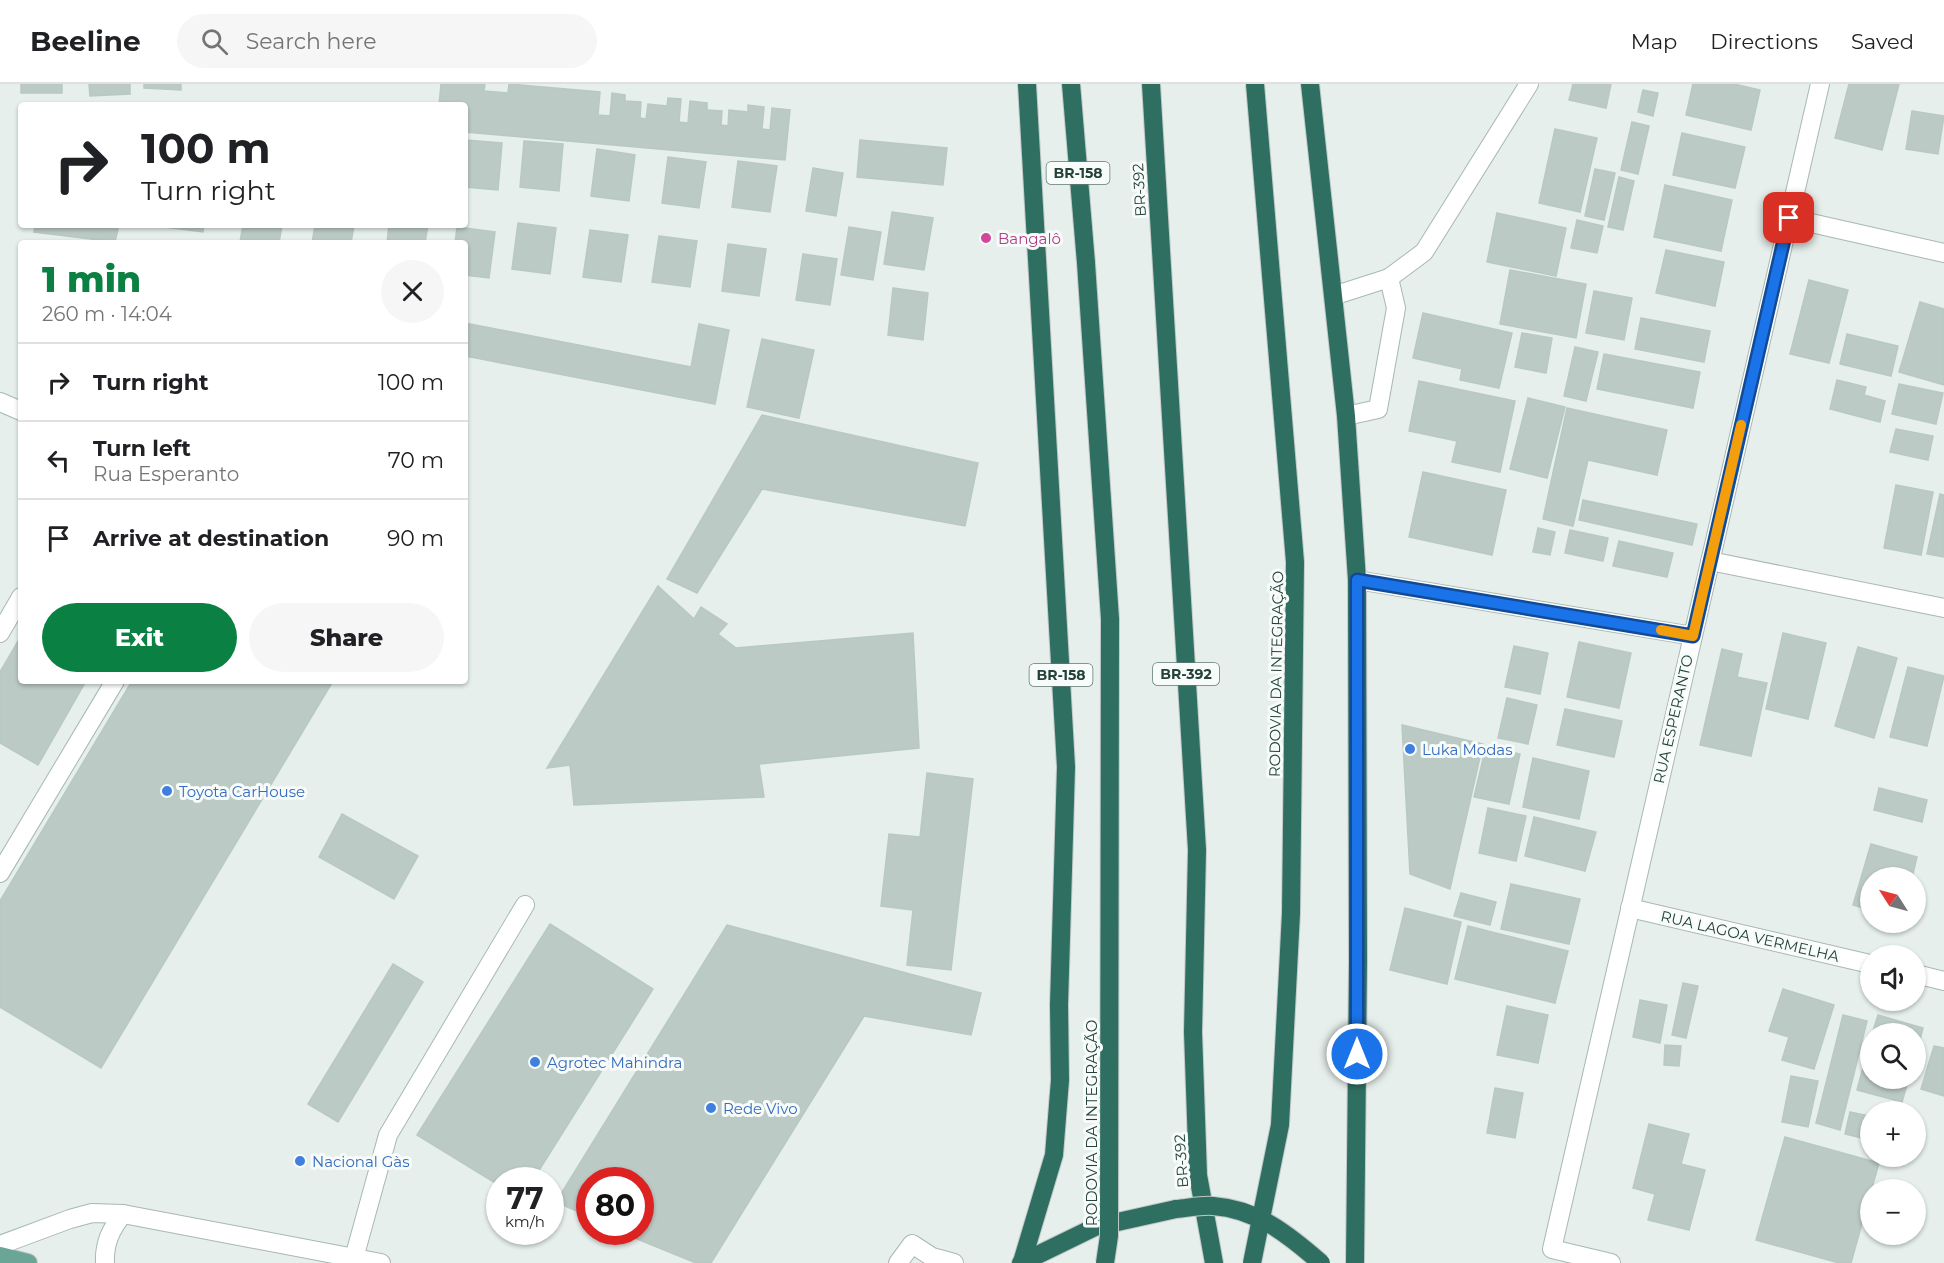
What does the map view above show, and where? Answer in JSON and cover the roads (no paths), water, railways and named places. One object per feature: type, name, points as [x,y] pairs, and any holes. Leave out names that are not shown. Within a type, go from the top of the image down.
[{"type":"highway","name":"BR-158","points":[[1022,1262],[1054,1155],[1060,1080],[1059,1005],[1066,766],[1027,84]]},
{"type":"highway","name":"RODOVIA DA INTEGRAÇÃO","points":[[1071,84],[1086,263],[1110,619],[1109,1224],[1105,1263]]},
{"type":"highway","name":"BR-392","points":[[1151,84],[1197,850],[1193,1032],[1198,1175],[1214,1263]]},
{"type":"highway","name":"RODOVIA DA INTEGRAÇÃO","points":[[1252,1263],[1280,1113],[1291,913],[1295,562],[1255,84]]},
{"type":"highway","points":[[1310,84],[1346,416],[1357,580],[1358,961],[1354,1263]]},
{"type":"highway","points":[[1022,1262],[1095,1227],[1176,1209],[1210,1205],[1242,1210],[1285,1233],[1321,1263]]},
{"type":"main road","points":[[0,1256],[28,1263]]},
{"type":"street","points":[[1333,296],[1389,278],[1424,252],[1529,84]]},
{"type":"street","name":"RUA ESPERANTO","points":[[1611,1263],[1551,1249],[1820,84]]},
{"type":"street","points":[[1789,218],[1944,253]]},
{"type":"street","points":[[1346,416],[1378,409],[1396,308],[1389,278]]},
{"type":"street","points":[[0,402],[18,410]]},
{"type":"street","points":[[1710,561],[1944,608]]},
{"type":"street","points":[[1357,580],[1693,636]]},
{"type":"street","points":[[0,633],[18,602]]},
{"type":"street","points":[[0,873],[113,684]]},
{"type":"street","points":[[354,1258],[388,1135],[525,905]]},
{"type":"street","name":"RUA LAGOA VERMELHA","points":[[1630,908],[1860,962]]},
{"type":"street","points":[[1926,976],[1944,981]]},
{"type":"street","points":[[105,1263],[104,1251],[111,1229],[123,1214]]},
{"type":"street","points":[[0,1245],[81,1216],[123,1214],[381,1263]]},
{"type":"street","points":[[897,1263],[912,1244],[932,1257],[954,1263]]},
{"type":"place","name":"Bangalô","points":[[986,238]]},
{"type":"place","name":"Luka Modas","points":[[1410,749]]},
{"type":"place","name":"Toyota CarHouse","points":[[167,791]]},
{"type":"place","name":"Agrotec Mahindra","points":[[535,1062]]},
{"type":"place","name":"Rede Vivo","points":[[711,1108]]},
{"type":"place","name":"Nacional Gàs","points":[[300,1161]]}]
